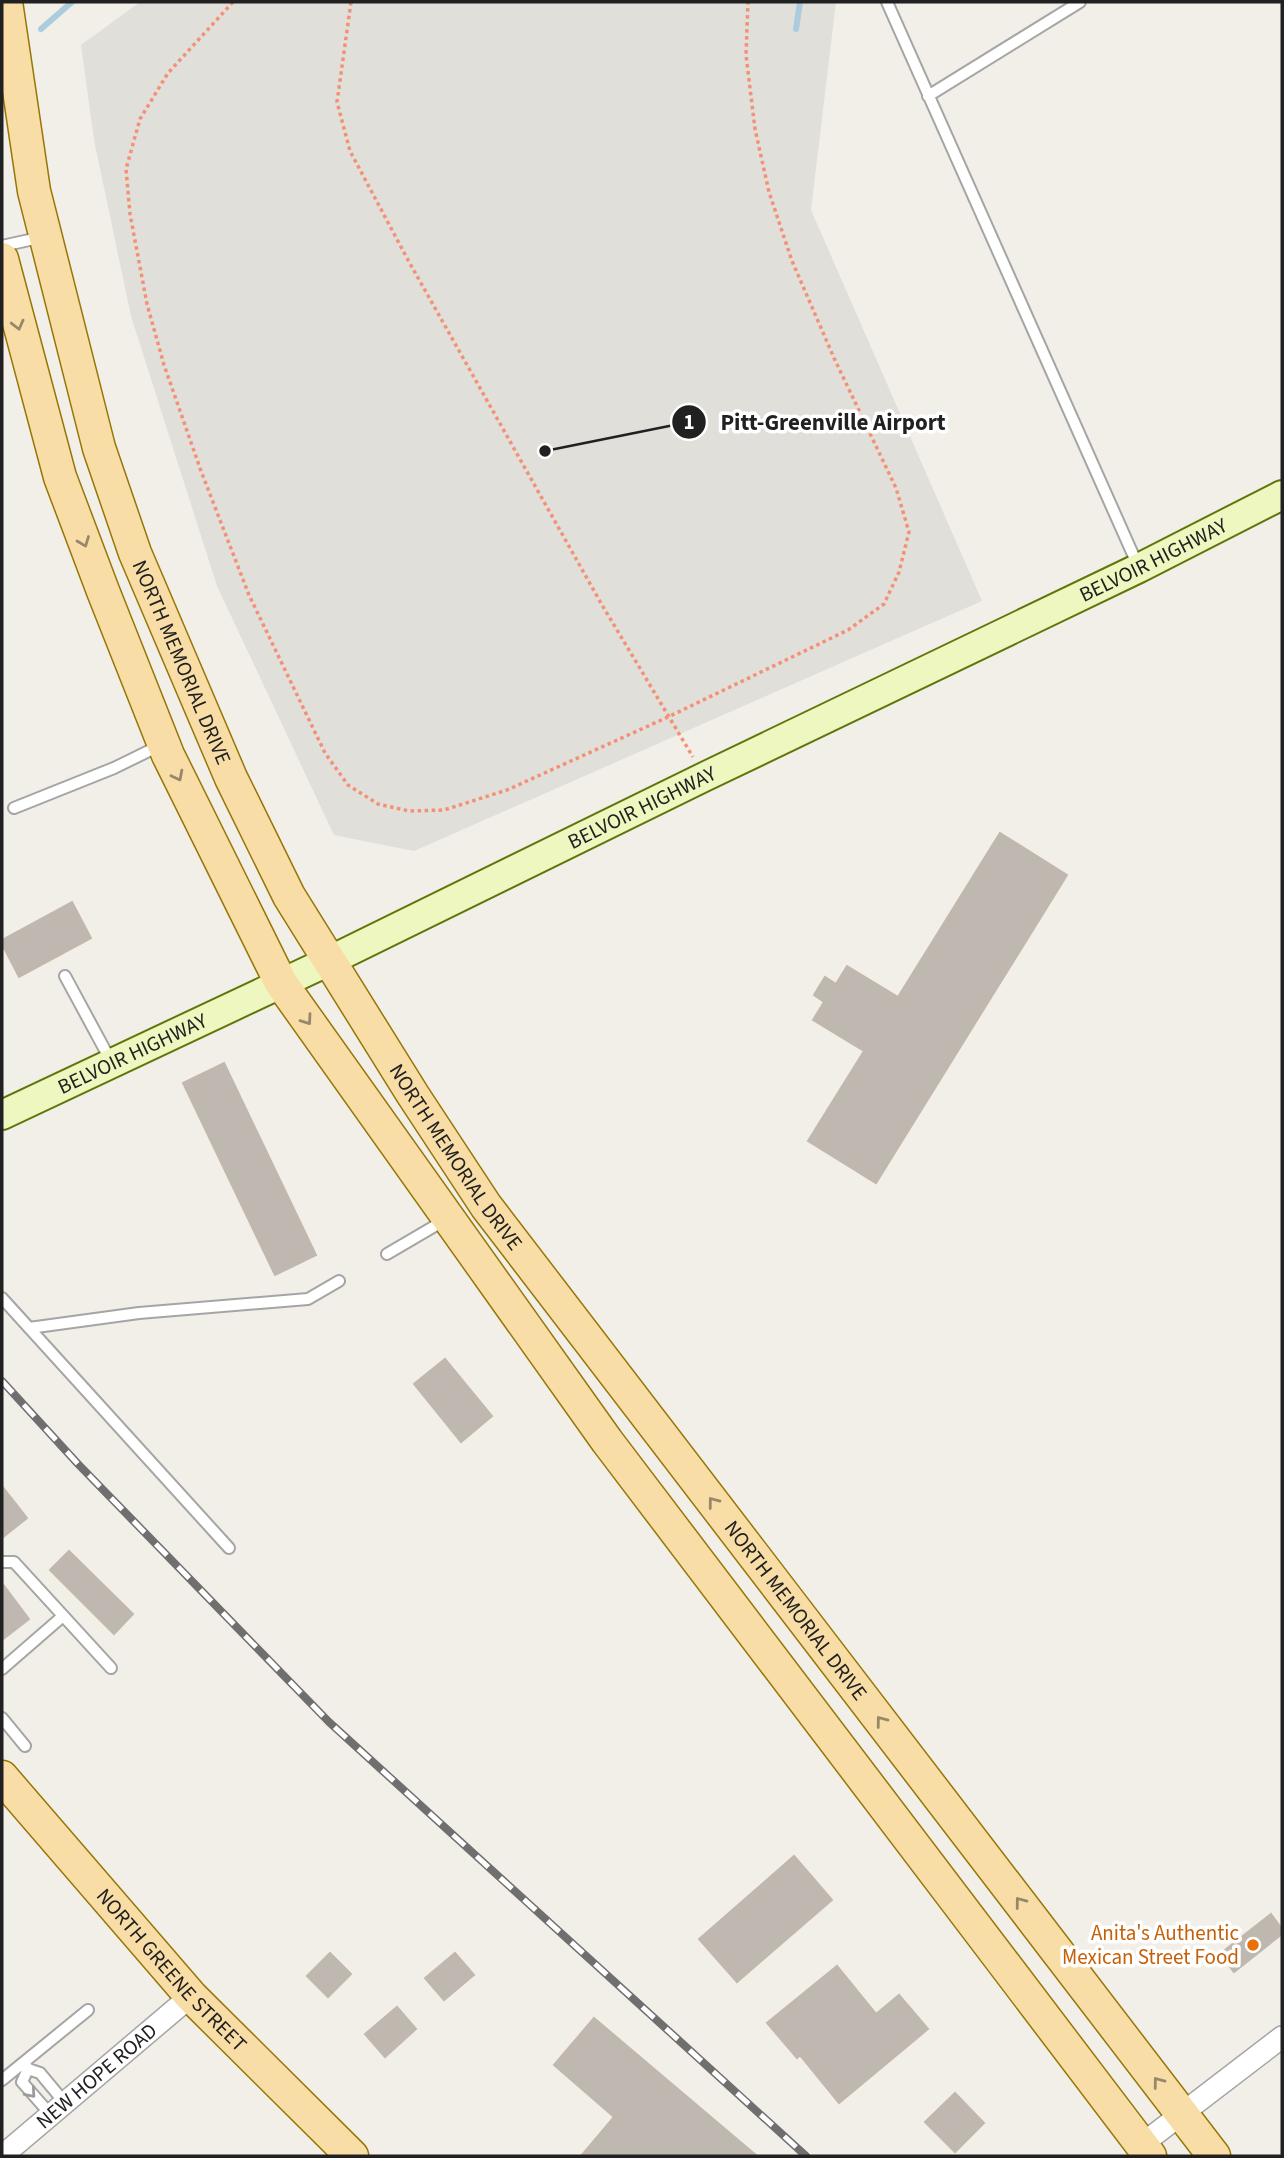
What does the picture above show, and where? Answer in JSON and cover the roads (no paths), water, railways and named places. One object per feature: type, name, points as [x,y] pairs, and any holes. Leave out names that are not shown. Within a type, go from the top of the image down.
[{"type":"main road","name":"NORTH MEMORIAL DRIVE","points":[[6,2],[34,191],[99,448],[135,553],[231,778],[289,896],[486,1206],[1214,2156]]},
{"type":"main road","name":"NORTH MEMORIAL DRIVE","points":[[2,259],[60,477],[163,743],[281,984],[607,1441],[1145,2151]]},
{"type":"main road","name":"NORTH GREENE STREET","points":[[2,1777],[191,1996],[352,2156]]},
{"type":"street","name":"BELVOIR HIGHWAY","points":[[2,1115],[329,961],[1139,568],[1282,495]]},
{"type":"street","name":"NEW HOPE ROAD","points":[[2,2156],[191,1996]]},
{"type":"street","points":[[1145,2151],[1182,2114],[1282,2037]]},
{"type":"lane","points":[[887,2],[1139,568]]},
{"type":"lane","points":[[928,96],[1080,2]]},
{"type":"lane","points":[[2,246],[45,236]]},
{"type":"lane","points":[[13,808],[114,768],[163,743]]},
{"type":"lane","points":[[65,976],[112,1063]]},
{"type":"lane","points":[[387,1254],[447,1218]]},
{"type":"lane","points":[[29,1328],[139,1314],[308,1300],[339,1281]]},
{"type":"lane","points":[[2,1298],[229,1548]]},
{"type":"lane","points":[[2,1562],[14,1562],[111,1668]]},
{"type":"lane","points":[[2,1669],[63,1616]]},
{"type":"lane","points":[[2,1718],[25,1746]]},
{"type":"lane","points":[[2,2080],[26,2066],[88,2011]]},
{"type":"lane","points":[[26,2066],[22,2082],[58,2109]]},
{"type":"lane","points":[[26,2066],[40,2073],[58,2109]]},
{"type":"waterway","points":[[41,29],[72,2]]},
{"type":"waterway","points":[[796,29],[800,2]]},
{"type":"railway","points":[[2,1381],[78,1464],[329,1722],[806,2156]]},
{"type":"place","name":"Pitt-Greenville Airport","points":[[545,451]]},
{"type":"place","name":"Anita's Authentic Mexican Street Food","points":[[1253,1945]]}]
